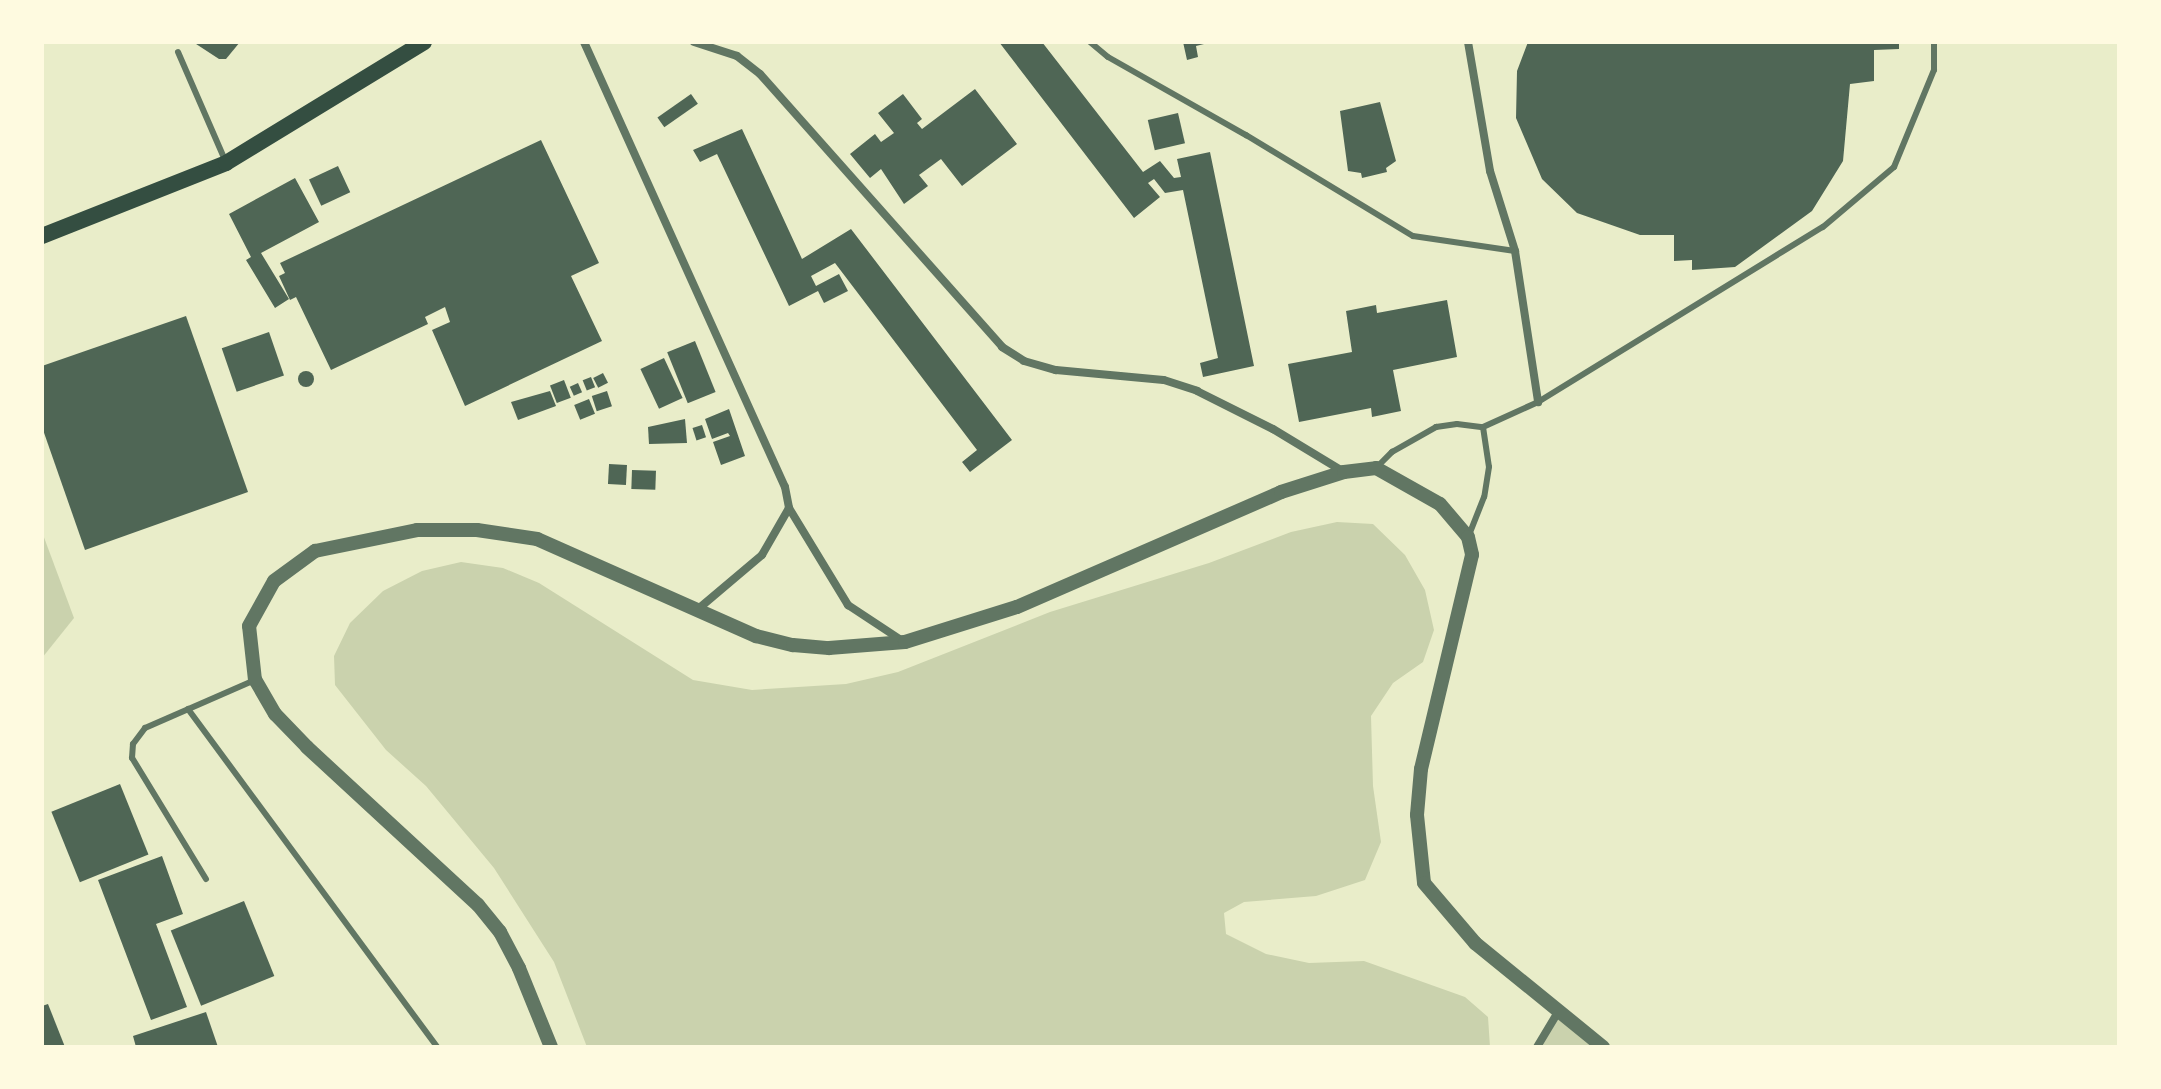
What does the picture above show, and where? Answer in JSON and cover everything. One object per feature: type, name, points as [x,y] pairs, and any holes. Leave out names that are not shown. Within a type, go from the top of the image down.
[{"type":"main road","points":[[42,236],[226,163],[424,42]]},
{"type":"street","points":[[584,42],[773,455],[789,508],[848,605],[905,642]]},
{"type":"street","points":[[694,42],[737,56],[760,74],[960,301],[1013,354],[1024,361],[1056,370],[1164,380],[1197,391],[1273,429],[1344,472]]},
{"type":"street","points":[[1468,42],[1490,171],[1515,251],[1538,402]]},
{"type":"street","points":[[551,1047],[519,968],[500,932],[478,905],[307,747],[275,714],[255,680],[249,626],[274,581],[315,551],[417,530],[477,530],[537,539],[756,636],[793,645],[829,648],[905,642],[1017,607],[1281,492],[1344,472],[1376,468],[1440,504],[1468,537],[1472,555],[1421,769],[1417,815],[1424,883],[1475,943],[1603,1047]]},
{"type":"street","points":[[697,610],[762,555],[789,508]]},
{"type":"street","points":[[1537,1047],[1558,1012]]},
{"type":"lane","points":[[1090,42],[1108,57],[1413,236],[1515,251]]},
{"type":"lane","points":[[1376,468],[1392,452],[1436,427],[1457,424],[1483,427],[1538,402],[1823,227],[1894,167],[1934,70],[1934,42]]},
{"type":"lane","points":[[178,52],[226,163]]},
{"type":"lane","points":[[1468,537],[1484,497],[1489,467],[1483,427]]},
{"type":"lane","points":[[206,879],[132,758],[133,744],[145,728],[255,680]]},
{"type":"lane","points":[[188,709],[437,1047]]},
{"type":"green space","points":[[1337,522],[1373,524],[1405,555],[1425,590],[1434,630],[1423,662],[1393,683],[1371,716],[1373,786],[1381,842],[1365,880],[1316,896],[1244,902],[1224,913],[1226,934],[1266,954],[1309,963],[1364,961],[1465,997],[1488,1017],[1490,1047],[587,1047],[554,962],[494,868],[426,786],[386,750],[335,685],[334,656],[350,623],[383,591],[422,571],[461,562],[503,568],[539,583],[693,680],[752,690],[846,684],[898,672],[1050,612],[1209,563],[1291,532]]},
{"type":"green space","points":[[42,532],[74,618],[42,658]]},
{"type":"green space","points":[[1558,1012],[1603,1047],[1537,1047]]},
{"type":"building","points":[[193,42],[240,42],[226,59],[219,59]]},
{"type":"building","points":[[999,42],[1042,42],[1143,172],[1160,161],[1174,178],[1181,177],[1177,159],[1210,152],[1254,366],[1203,377],[1200,363],[1218,358],[1183,190],[1165,193],[1154,179],[1148,183],[1160,197],[1134,218]]},
{"type":"building","points":[[1183,42],[1208,43],[1196,46],[1198,57],[1187,60]]},
{"type":"building","points":[[1528,42],[1899,42],[1899,49],[1874,50],[1874,81],[1850,84],[1843,161],[1812,211],[1735,267],[1692,270],[1692,260],[1674,261],[1674,235],[1640,235],[1577,213],[1542,179],[1516,118],[1517,71]]},
{"type":"building","points":[[975,89],[1017,144],[962,186],[941,159],[919,175],[928,186],[904,204],[881,169],[870,178],[850,154],[875,134],[881,142],[894,133],[878,113],[903,94],[922,119],[917,123],[922,129]]},
{"type":"building","points":[[691,94],[698,104],[664,127],[657,118]]},
{"type":"building","points":[[1380,102],[1396,161],[1386,168],[1387,172],[1362,178],[1361,173],[1348,171],[1340,111]]},
{"type":"building","points":[[1178,113],[1185,143],[1155,150],[1148,120]]},
{"type":"building","points":[[742,129],[802,259],[851,229],[1012,440],[970,472],[962,462],[977,450],[835,263],[811,276],[816,286],[839,274],[848,291],[824,303],[818,291],[789,306],[717,154],[700,162],[693,150]]},
{"type":"building","points":[[541,140],[599,263],[571,276],[602,341],[465,406],[432,330],[450,322],[445,307],[425,317],[428,324],[331,370],[296,297],[290,300],[279,276],[285,273],[280,263]]},
{"type":"building","points":[[338,166],[350,192],[321,206],[309,180]]},
{"type":"building","points":[[295,178],[319,222],[261,253],[289,299],[275,308],[246,260],[251,257],[229,214]]},
{"type":"building","points":[[1447,300],[1457,357],[1393,370],[1401,411],[1372,417],[1371,408],[1299,422],[1288,364],[1352,352],[1346,311],[1376,305],[1377,313]]},
{"type":"building","points":[[186,316],[248,492],[85,550],[42,427],[42,366]]},
{"type":"building","points":[[269,332],[284,375],[237,392],[222,348]]},
{"type":"building","points":[[695,341],[716,392],[688,403],[667,352]]},
{"type":"building","points":[[664,358],[683,398],[659,409],[640,369]]},
{"type":"building","points":[[303,371],[309,371],[314,379],[312,385],[303,387],[298,382],[298,376]]},
{"type":"building","points":[[603,373],[608,383],[598,388],[593,378]]},
{"type":"building","points":[[591,377],[595,387],[587,391],[583,380]]},
{"type":"building","points":[[564,380],[571,398],[557,403],[550,385]]},
{"type":"building","points":[[578,383],[582,392],[574,396],[570,387]]},
{"type":"building","points":[[550,391],[556,406],[518,420],[511,402]]},
{"type":"building","points":[[607,391],[612,406],[597,411],[592,396]]},
{"type":"building","points":[[589,399],[595,414],[580,420],[574,405]]},
{"type":"building","points":[[729,409],[745,456],[721,465],[713,442],[730,436],[728,433],[712,439],[705,419]]},
{"type":"building","points":[[685,419],[687,443],[649,444],[648,427]]},
{"type":"building","points":[[702,425],[706,437],[697,440],[692,428]]},
{"type":"building","points":[[609,464],[627,465],[626,485],[608,484]]},
{"type":"building","points":[[632,470],[656,471],[655,490],[631,489]]},
{"type":"building","points":[[120,784],[148,854],[80,882],[51,812]]},
{"type":"building","points":[[162,856],[183,914],[156,924],[187,1007],[151,1020],[98,880]]},
{"type":"building","points":[[244,901],[274,976],[201,1006],[171,931]]},
{"type":"building","points":[[48,1004],[65,1047],[42,1047],[42,1006]]},
{"type":"building","points":[[206,1012],[218,1047],[136,1047],[133,1036]]}]
